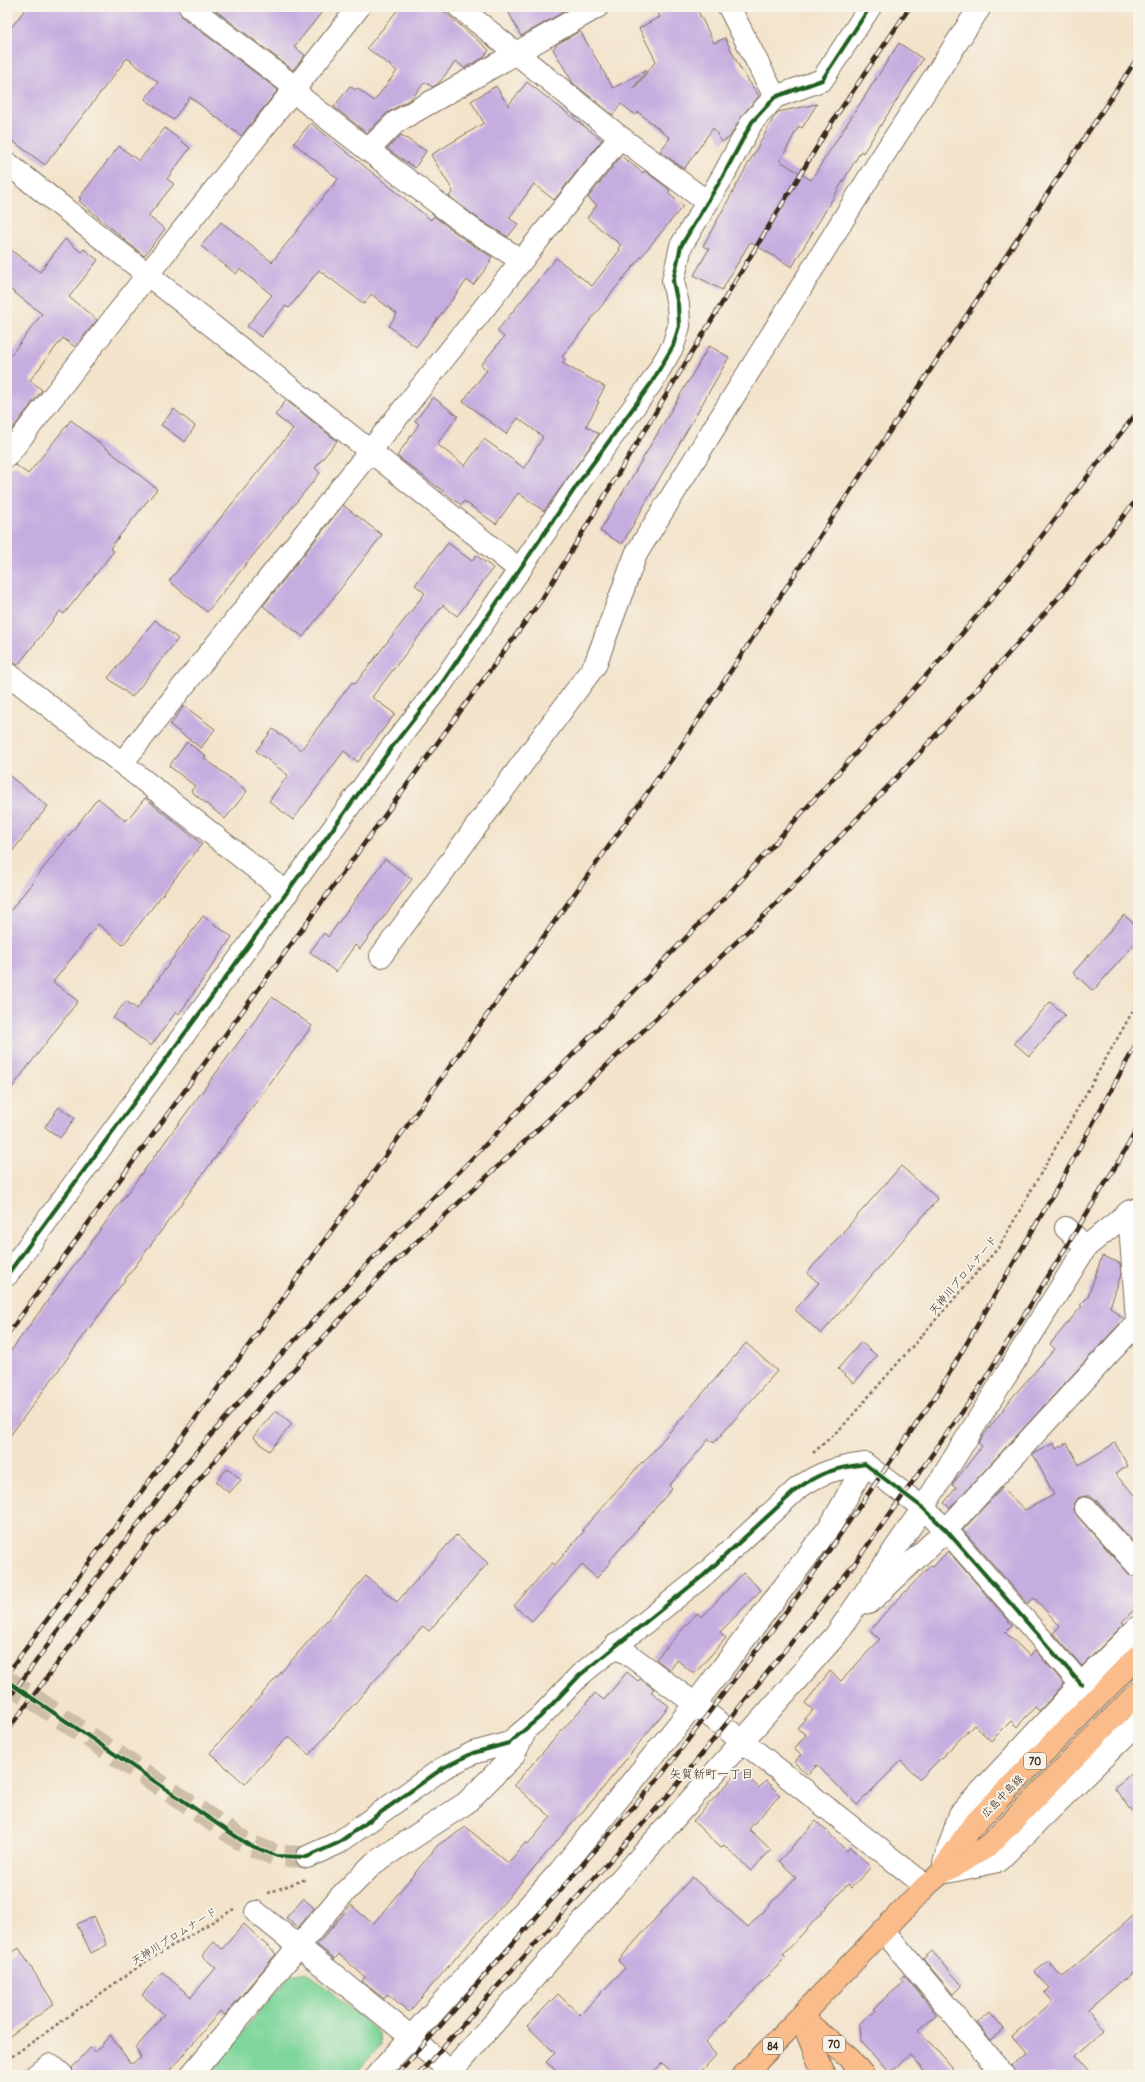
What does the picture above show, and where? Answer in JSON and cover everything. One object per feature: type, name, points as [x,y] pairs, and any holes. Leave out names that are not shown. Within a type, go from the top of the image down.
[{"type":"main road","name":"広島中島線","points":[[801,2017],[933,1880],[973,1825],[1138,1656]]},
{"type":"main road","name":"広島中島線","points":[[933,1880],[987,1847],[1138,1692]]},
{"type":"main road","name":"84","points":[[744,2075],[801,2017]]},
{"type":"main road","name":"70","points":[[801,2017],[824,2075]]},
{"type":"main road","name":"70","points":[[801,2017],[849,2058],[864,2075]]},
{"type":"street","points":[[190,7],[288,82],[304,100],[368,150],[473,230],[521,260]]},
{"type":"street","points":[[7,456],[148,274],[295,90],[359,7]]},
{"type":"street","points":[[460,7],[620,137],[706,202]]},
{"type":"street","points":[[368,150],[396,122],[597,7]]},
{"type":"street","points":[[729,7],[775,97]]},
{"type":"street","points":[[7,1275],[287,893],[392,746],[442,683],[580,481],[652,382],[673,346],[679,326],[678,305],[673,281],[681,246],[706,202],[723,176],[752,122],[775,97],[822,80],[870,7]]},
{"type":"street","points":[[381,956],[595,665],[636,554],[875,168],[980,7]]},
{"type":"street","points":[[122,763],[620,137]]},
{"type":"street","points":[[7,163],[520,570]]},
{"type":"street","points":[[7,673],[287,893]]},
{"type":"street","points":[[836,1634],[923,1508],[1086,1247],[1134,1211]]},
{"type":"street","points":[[252,1904],[299,1946],[411,2037],[451,2074],[836,1634],[946,1530],[1137,1328],[1134,1211]]},
{"type":"street","points":[[1066,1228],[1086,1247]]},
{"type":"street","points":[[377,2075],[560,1871],[695,1704],[830,1525],[865,1464]]},
{"type":"street","points":[[310,1867],[338,1843],[443,1768],[473,1753],[509,1743],[526,1729],[580,1675],[704,1575],[808,1481],[837,1468],[865,1464],[923,1508],[946,1530],[1080,1684]]},
{"type":"street","points":[[1086,1508],[1138,1566]]},
{"type":"street","points":[[933,1880],[960,1814],[1080,1684],[1138,1628]]},
{"type":"street","points":[[616,1645],[743,1741],[933,1880]]},
{"type":"street","points":[[933,1880],[998,1861],[1138,1723]]},
{"type":"street","points":[[191,2075],[339,1898],[374,1863],[466,1803],[513,1756],[526,1729]]},
{"type":"street","points":[[884,1930],[1004,2075]]},
{"type":"street","points":[[36,2075],[51,2065],[62,2075]]},
{"type":"green space","points":[[307,1972],[379,2033],[380,2046],[354,2075],[205,2075],[291,1975]]},
{"type":"building","points":[[27,7],[178,7],[182,17],[278,90],[241,136],[190,97],[173,120],[145,99],[158,82],[127,58],[45,165],[7,137],[7,33]]},
{"type":"building","points":[[211,7],[326,7],[294,47],[305,55],[293,70]]},
{"type":"building","points":[[400,7],[439,7],[489,50],[483,58],[464,68],[456,61],[438,84],[432,87],[425,82],[412,98],[387,113],[367,133],[334,107],[350,86],[355,90],[357,88],[374,101],[397,71],[367,48]]},
{"type":"building","points":[[506,7],[572,7],[521,36]]},
{"type":"building","points":[[655,7],[696,7],[714,43],[725,38],[740,68],[759,96],[743,114],[730,137],[722,142],[713,128],[684,169],[660,151],[670,138],[638,112],[636,115],[621,104],[613,115],[573,83],[553,49],[557,44],[580,31],[613,88],[647,70],[634,87],[635,88],[656,61],[639,28],[660,17]]},
{"type":"building","points":[[899,43],[923,59],[863,153],[861,151],[792,267],[750,242],[722,290],[694,275],[709,249],[703,246],[778,112],[817,104],[802,128],[799,126],[780,161],[811,180]]},
{"type":"building","points":[[527,82],[602,140],[554,200],[534,184],[509,218],[518,224],[508,237],[480,220],[449,196],[453,191],[431,155],[484,123],[471,101],[496,86],[508,106]]},
{"type":"building","points":[[311,123],[431,220],[434,216],[465,240],[492,257],[489,261],[491,262],[473,285],[467,280],[416,347],[389,326],[397,314],[371,294],[364,304],[319,270],[289,308],[285,306],[261,337],[247,326],[272,295],[240,269],[236,274],[201,246],[221,222],[272,262],[338,179],[294,143]]},
{"type":"building","points":[[165,128],[190,148],[167,179],[174,184],[148,216],[165,229],[144,256],[79,201],[81,199],[79,198],[119,146],[139,161]]},
{"type":"building","points":[[401,135],[426,151],[415,168],[387,149]]},
{"type":"building","points":[[621,156],[643,173],[645,171],[670,190],[668,193],[683,206],[613,291],[562,357],[565,359],[562,363],[605,387],[586,426],[599,434],[544,511],[518,493],[496,524],[464,501],[461,505],[397,456],[419,424],[415,421],[433,397],[458,416],[437,444],[465,466],[484,439],[524,468],[543,437],[518,418],[506,434],[463,401],[487,370],[481,365],[504,337],[497,331],[556,258],[592,286],[620,250],[618,248],[621,245],[587,218],[597,205],[588,198]]},
{"type":"building","points":[[65,239],[81,252],[84,249],[98,260],[69,297],[97,320],[75,347],[63,338],[30,380],[42,390],[7,436],[7,360],[42,314],[7,287],[7,247],[40,272]]},
{"type":"building","points":[[709,346],[729,357],[622,544],[600,531]]},
{"type":"building","points":[[286,400],[337,441],[315,468],[320,473],[207,612],[169,581],[293,429],[275,415]]},
{"type":"building","points":[[174,409],[195,426],[185,442],[161,425]]},
{"type":"building","points":[[71,420],[157,489],[110,548],[114,551],[64,614],[60,611],[18,665],[7,659],[7,468],[16,465],[28,474]]},
{"type":"building","points":[[343,505],[382,535],[303,637],[263,606]]},
{"type":"building","points":[[448,543],[472,561],[476,555],[493,568],[457,616],[443,605],[372,697],[395,714],[358,762],[344,751],[293,820],[269,801],[288,775],[256,751],[273,729],[301,750],[352,682],[355,684],[425,593],[415,585]]},
{"type":"building","points":[[155,620],[178,639],[132,697],[108,678]]},
{"type":"building","points":[[184,706],[215,729],[201,748],[170,725]]},
{"type":"building","points":[[187,742],[206,756],[204,758],[247,791],[225,819],[191,791],[195,786],[169,766]]},
{"type":"building","points":[[7,774],[48,806],[7,858]]},
{"type":"building","points":[[98,798],[126,821],[145,798],[202,844],[123,945],[98,924],[53,982],[78,1001],[7,1094],[7,915]]},
{"type":"building","points":[[385,859],[412,879],[360,949],[355,945],[336,972],[310,952],[324,933],[328,937]]},
{"type":"building","points":[[1124,915],[1138,927],[1138,940],[1093,991],[1073,973]]},
{"type":"building","points":[[203,916],[232,937],[179,1014],[176,1012],[151,1046],[113,1018],[126,1001],[137,1009]]},
{"type":"building","points":[[272,997],[312,1026],[7,1440],[7,1356]]},
{"type":"building","points":[[1050,1002],[1065,1015],[1029,1056],[1014,1043]]},
{"type":"building","points":[[59,1107],[75,1118],[60,1138],[45,1127]]},
{"type":"building","points":[[901,1166],[938,1199],[821,1334],[795,1310],[819,1283],[807,1273]]},
{"type":"building","points":[[1102,1256],[1120,1263],[1121,1275],[1110,1307],[1124,1319],[950,1508],[944,1503],[956,1488],[952,1485],[982,1446],[978,1443],[1014,1395],[1055,1349],[1050,1344],[1088,1297]]},
{"type":"building","points":[[861,1342],[877,1356],[854,1383],[838,1369]]},
{"type":"building","points":[[746,1343],[777,1371],[714,1443],[709,1439],[669,1486],[672,1489],[610,1560],[611,1561],[597,1578],[582,1565],[532,1621],[514,1606],[552,1563],[555,1565],[584,1531],[582,1530],[642,1462],[643,1463]]},
{"type":"building","points":[[276,1410],[292,1424],[269,1451],[253,1437]]},
{"type":"building","points":[[1054,1443],[1056,1449],[1067,1443],[1079,1465],[1115,1443],[1128,1466],[1115,1474],[1138,1498],[1138,1547],[1095,1499],[1090,1496],[1084,1496],[1078,1498],[1074,1504],[1074,1510],[1077,1516],[1129,1574],[1138,1578],[1138,1606],[1122,1622],[1124,1624],[1082,1666],[1053,1633],[1060,1626],[1034,1598],[1028,1604],[963,1530],[1002,1488],[1025,1510],[1054,1495],[1033,1454]]},
{"type":"building","points":[[228,1468],[241,1480],[229,1493],[216,1482]]},
{"type":"building","points":[[456,1535],[488,1563],[429,1631],[423,1626],[309,1755],[288,1736],[245,1784],[210,1753],[366,1576],[397,1602]]},
{"type":"building","points":[[948,1551],[1012,1625],[1005,1632],[1030,1656],[1035,1650],[1064,1684],[1039,1711],[1035,1707],[1017,1727],[1011,1721],[991,1741],[974,1725],[920,1779],[901,1761],[857,1805],[817,1765],[808,1775],[794,1762],[801,1755],[794,1749],[806,1735],[797,1728],[813,1710],[805,1703],[830,1671],[841,1681],[880,1639],[870,1631],[883,1615],[931,1565],[933,1567]]},
{"type":"building","points":[[743,1573],[761,1590],[720,1632],[726,1638],[694,1674],[677,1660],[670,1670],[656,1659],[697,1613],[702,1617]]},
{"type":"building","points":[[627,1672],[638,1681],[640,1679],[654,1689],[651,1692],[669,1706],[603,1788],[409,2012],[388,1994],[384,1999],[362,1981],[365,1977],[339,1954],[335,1959],[317,1945],[351,1905],[373,1924],[438,1845],[466,1827],[508,1863],[526,1842],[528,1844],[551,1817],[514,1785],[595,1693],[604,1700]]},
{"type":"building","points":[[1138,1768],[1138,1818],[1114,1788]]},
{"type":"building","points":[[740,1770],[759,1788],[766,1781],[780,1795],[749,1829],[771,1850],[751,1871],[724,1845],[721,1848],[693,1821]]},
{"type":"building","points":[[816,1821],[847,1851],[850,1847],[871,1867],[851,1888],[848,1884],[783,1955],[786,1957],[705,2042],[716,2055],[698,2075],[675,2075],[662,2063],[651,2075],[561,2075],[546,2062],[555,2053],[527,2026],[558,1994],[580,2015],[625,1968],[618,1961],[692,1877],[748,1927],[796,1877],[779,1861]]},
{"type":"building","points":[[303,1898],[314,1908],[298,1928],[286,1918]]},
{"type":"building","points":[[1138,1912],[1138,1967],[1088,2010],[1105,2030],[1075,2056],[1091,2075],[1016,2075],[1012,2065],[1026,2053],[1012,2037],[1052,2002],[1044,1993],[1050,1988],[1035,1972],[1048,1961],[1062,1977]]},
{"type":"building","points":[[94,1916],[107,1945],[91,1953],[77,1924]]},
{"type":"building","points":[[244,1924],[276,1954],[225,2015],[220,2011],[166,2075],[74,2075],[72,2068],[90,2048],[95,2052],[110,2035],[131,2064],[141,2058],[136,2048],[164,2014],[142,1995],[162,1972],[191,1997],[216,1968],[202,1956],[214,1942],[222,1949]]},
{"type":"building","points":[[19,1948],[54,2004],[7,2038],[7,1956]]},
{"type":"building","points":[[932,1951],[962,1985],[953,1994],[923,1959]]},
{"type":"building","points":[[904,1975],[937,2015],[919,2030],[958,2075],[927,2075],[910,2055],[889,2073],[860,2040],[859,2024],[875,2011],[873,2009],[904,1982],[901,1978]]},
{"type":"building","points":[[990,2012],[1004,2029],[991,2040],[977,2023]]},
{"type":"tunnel","points":[[7,1681],[247,1844],[277,1856],[307,1857]]},
{"type":"railway","points":[[7,1335],[542,599],[834,119],[910,7]]},
{"type":"railway","points":[[7,1674],[220,1385],[679,749],[1138,57]]},
{"type":"railway","points":[[7,1701],[101,1572],[178,1473],[276,1360],[390,1240],[459,1172],[734,888],[940,660],[1021,563],[1138,411]]},
{"type":"railway","points":[[7,1731],[154,1534],[261,1405],[384,1272],[604,1068],[769,911],[917,756],[1060,596],[1138,498]]},
{"type":"railway","points":[[397,2075],[659,1778],[797,1597],[939,1391],[1059,1185],[1138,1041]]},
{"type":"railway","points":[[418,2075],[673,1790],[855,1563],[980,1387],[1119,1161],[1138,1127]]},
{"type":"cycle path","points":[[7,1275],[202,1010],[392,747],[442,683],[580,481],[652,382],[673,346],[679,326],[678,305],[673,281],[681,246],[723,176],[752,122],[775,97],[822,80],[870,7]]},
{"type":"cycle path","points":[[7,1681],[247,1844],[277,1856],[307,1857],[338,1843],[443,1768],[473,1753],[509,1743],[540,1717],[580,1675],[704,1575],[797,1489],[813,1478],[829,1472],[865,1464],[923,1508],[946,1530],[1081,1684]]},
{"type":"district","name":"矢賀新町一丁目","points":[[711,1774]]}]
